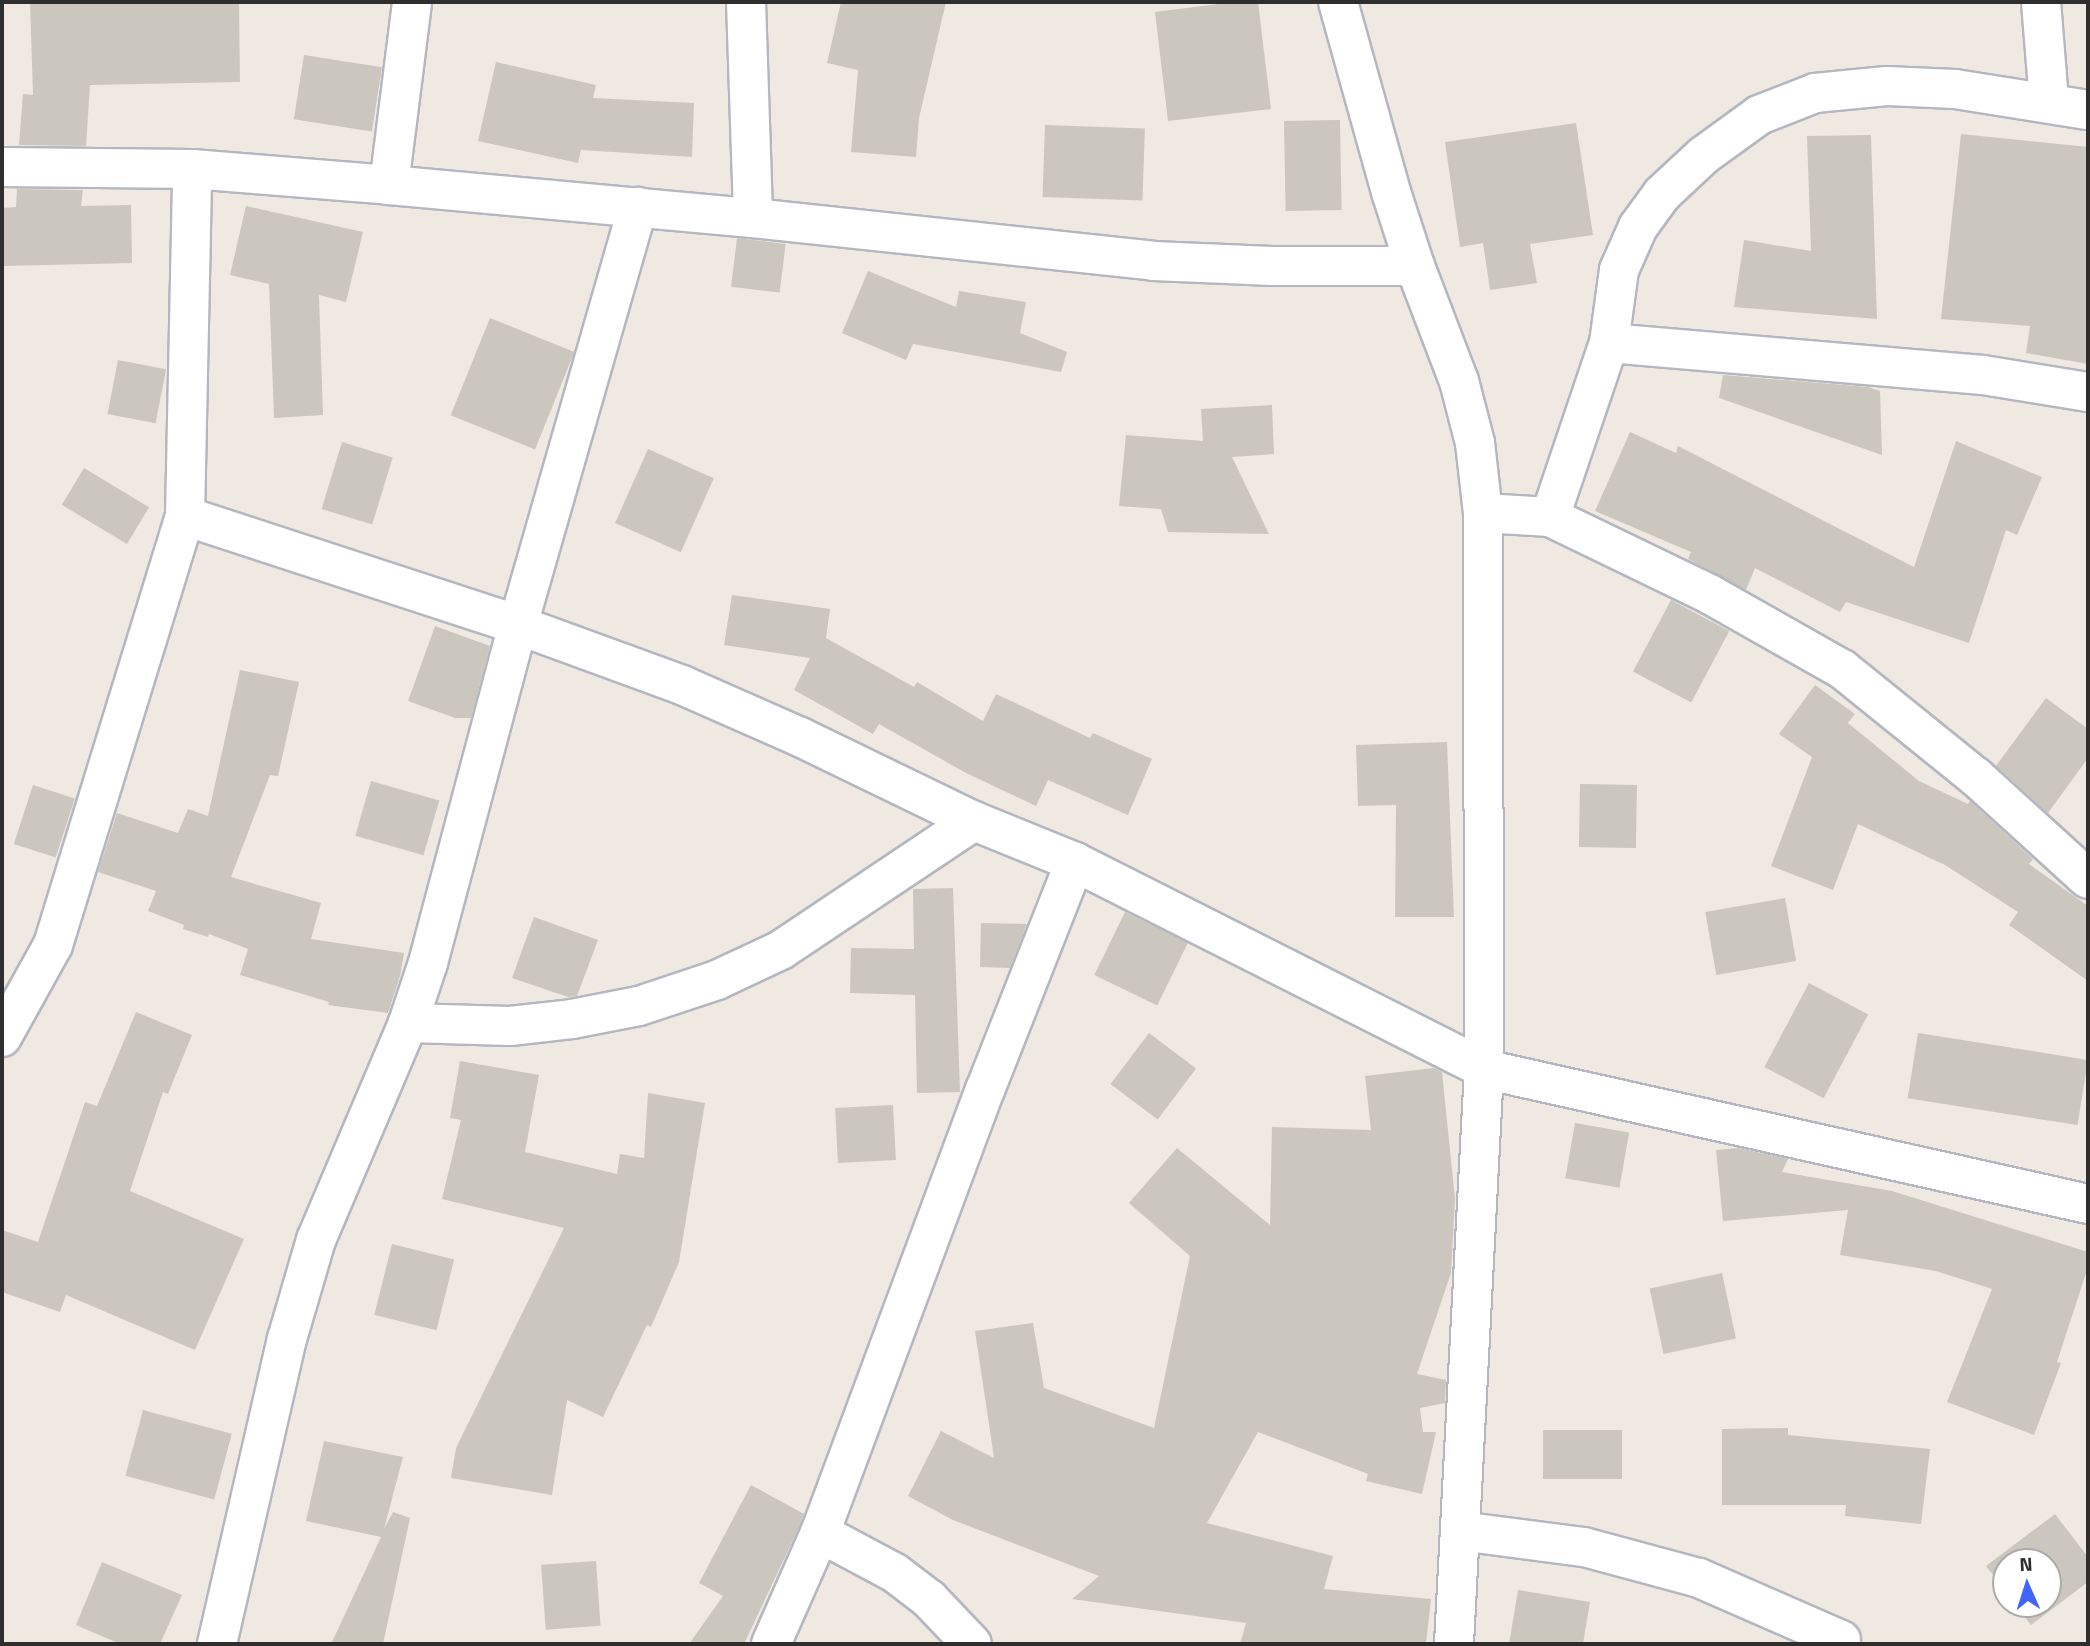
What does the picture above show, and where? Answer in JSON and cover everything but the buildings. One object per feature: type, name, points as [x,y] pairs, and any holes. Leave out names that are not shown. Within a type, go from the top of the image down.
[{"type":"street","points":[[388,184],[412,2]]},
{"type":"street","points":[[746,2],[753,218]]},
{"type":"street","points":[[1338,2],[1415,266],[1459,381],[1475,443],[1483,513],[1484,1069],[1454,1644]]},
{"type":"street","points":[[2041,2],[2049,101]]},
{"type":"street","points":[[1550,517],[1609,343],[1619,270],[1638,227],[1662,194],[1704,155],[1759,115],[1815,93],[1887,86],[1955,89],[2049,101],[2088,110]]},
{"type":"street","points":[[2,167],[192,169],[388,184],[753,218],[1153,261],[1272,266],[1415,266]]},
{"type":"street","points":[[2,1037],[53,945],[185,516],[192,169]]},
{"type":"street","points":[[216,1644],[287,1339],[316,1240],[408,1023],[441,914],[518,625],[638,207]]},
{"type":"street","points":[[1609,343],[1983,375],[2088,391]]},
{"type":"street","points":[[1483,513],[1550,517],[1711,595],[1842,669],[1976,777],[2088,879]]},
{"type":"street","points":[[185,516],[518,625],[694,690],[800,737],[974,821],[1075,862],[1484,1069],[2088,1204]]},
{"type":"street","points":[[408,1023],[510,1026],[572,1019],[639,1006],[717,980],[781,950],[974,821]]},
{"type":"street","points":[[771,1644],[820,1533],[985,1090],[1075,862]]},
{"type":"street","points":[[1460,1531],[1584,1547],[1699,1578],[1841,1640]]},
{"type":"street","points":[[820,1533],[895,1573],[929,1599],[972,1644]]}]
